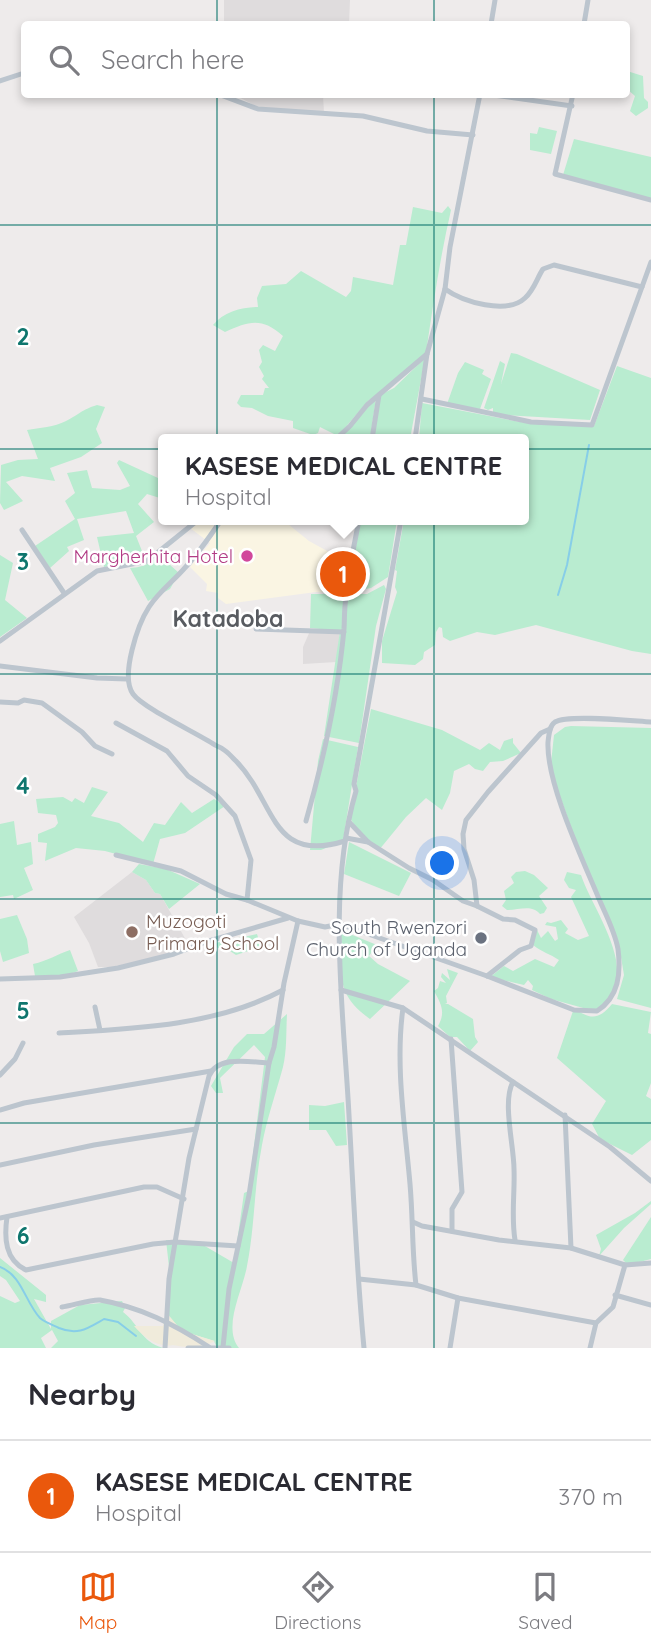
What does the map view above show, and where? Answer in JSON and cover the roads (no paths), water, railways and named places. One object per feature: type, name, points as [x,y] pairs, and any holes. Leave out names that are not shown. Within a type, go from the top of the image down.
[{"type":"street","points":[[492,21],[495,0]]},
{"type":"street","points":[[584,21],[588,0]]},
{"type":"street","points":[[0,80],[21,74]]},
{"type":"street","points":[[229,98],[272,111],[363,116],[427,131],[473,135]]},
{"type":"street","points":[[416,434],[427,354],[445,289],[450,247],[479,98]]},
{"type":"street","points":[[515,98],[572,106]]},
{"type":"street","points":[[573,98],[555,174],[651,200]]},
{"type":"street","points":[[422,399],[531,422],[592,425],[651,262]]},
{"type":"street","points":[[445,289],[453,295],[470,300],[509,305],[524,299],[543,269],[554,265],[642,287]]},
{"type":"street","points":[[341,434],[379,395],[427,354]]},
{"type":"street","points":[[373,434],[379,395]]},
{"type":"street","points":[[0,641],[99,570],[147,561],[192,525]]},
{"type":"street","points":[[219,525],[204,547],[150,606],[140,627],[127,679],[132,693],[143,703],[215,745],[225,748],[248,774],[278,826],[289,838],[313,847],[345,839],[368,842]]},
{"type":"street","points":[[306,821],[325,750],[344,632],[347,589],[353,582],[351,561],[358,525]]},
{"type":"street","points":[[364,1348],[341,990],[339,886],[345,839],[356,791],[354,784],[360,746],[400,525]]},
{"type":"street","points":[[22,530],[64,593]]},
{"type":"street","points":[[256,629],[344,632]]},
{"type":"street","points":[[0,666],[127,679]]},
{"type":"street","points":[[0,702],[42,703],[82,732],[94,746],[112,754]]},
{"type":"street","points":[[116,855],[181,871],[226,894],[288,918],[325,927],[340,924],[574,1010],[597,1011],[614,997],[619,974],[617,946],[576,846],[551,770],[548,748],[550,729],[555,722],[569,719],[651,722]]},
{"type":"street","points":[[116,723],[167,751],[188,776],[216,795],[235,816],[251,860],[247,900]]},
{"type":"street","points":[[477,906],[474,880],[464,849],[466,820],[541,733],[550,729]]},
{"type":"street","points":[[349,822],[368,842],[463,901],[535,930],[531,946],[520,950],[487,976]]},
{"type":"street","points":[[0,979],[60,977],[118,968],[174,954],[288,918]]},
{"type":"street","points":[[188,1348],[226,1347],[229,1289],[249,1195],[269,1063],[298,921]]},
{"type":"street","points":[[59,1033],[139,1028],[191,1019],[254,1003],[283,989]]},
{"type":"street","points":[[341,990],[403,1008],[561,1115],[565,1115],[651,1181]]},
{"type":"street","points":[[95,1007],[100,1030]]},
{"type":"street","points":[[403,1008],[400,1032],[401,1067],[416,1285]]},
{"type":"street","points":[[451,1039],[462,1192],[452,1209],[452,1231]]},
{"type":"street","points":[[0,1075],[15,1059],[23,1043]]},
{"type":"street","points":[[0,1110],[24,1103],[211,1071],[222,1064],[269,1063]]},
{"type":"street","points":[[165,1348],[169,1279],[175,1242],[196,1129],[211,1071]]},
{"type":"street","points":[[513,1082],[509,1100],[514,1169],[514,1240]]},
{"type":"street","points":[[565,1115],[571,1248]]},
{"type":"street","points":[[0,1165],[94,1145],[196,1129]]},
{"type":"street","points":[[184,1199],[157,1187],[144,1187],[3,1218],[9,1253],[17,1265],[26,1270],[145,1245],[175,1242],[238,1246]]},
{"type":"street","points":[[413,1222],[499,1240],[571,1248],[625,1265],[651,1263]]},
{"type":"street","points":[[590,1348],[596,1323],[613,1307],[625,1265]]},
{"type":"street","points":[[359,1279],[416,1285],[458,1298],[596,1323]]},
{"type":"street","points":[[615,1296],[651,1304]]},
{"type":"street","points":[[450,1348],[458,1298]]},
{"type":"street","points":[[62,1307],[97,1299],[166,1320],[209,1347]]},
{"type":"waterway","points":[[558,595],[567,565],[589,445]]},
{"type":"waterway","points":[[0,1267],[13,1276],[35,1312],[46,1322],[66,1330],[77,1331],[104,1319],[118,1322],[136,1336]]},
{"type":"place","name":"Margherhita Hotel","points":[[247,556]]},
{"type":"place","name":"KASESE MEDICAL CENTRE","points":[[343,574]]},
{"type":"place","name":"Muzogoti Primary School","points":[[132,932]]},
{"type":"place","name":"South Rwenzori Church of Uganda","points":[[481,938]]},
{"type":"district","name":"Katadoba","points":[[228,619]]}]
